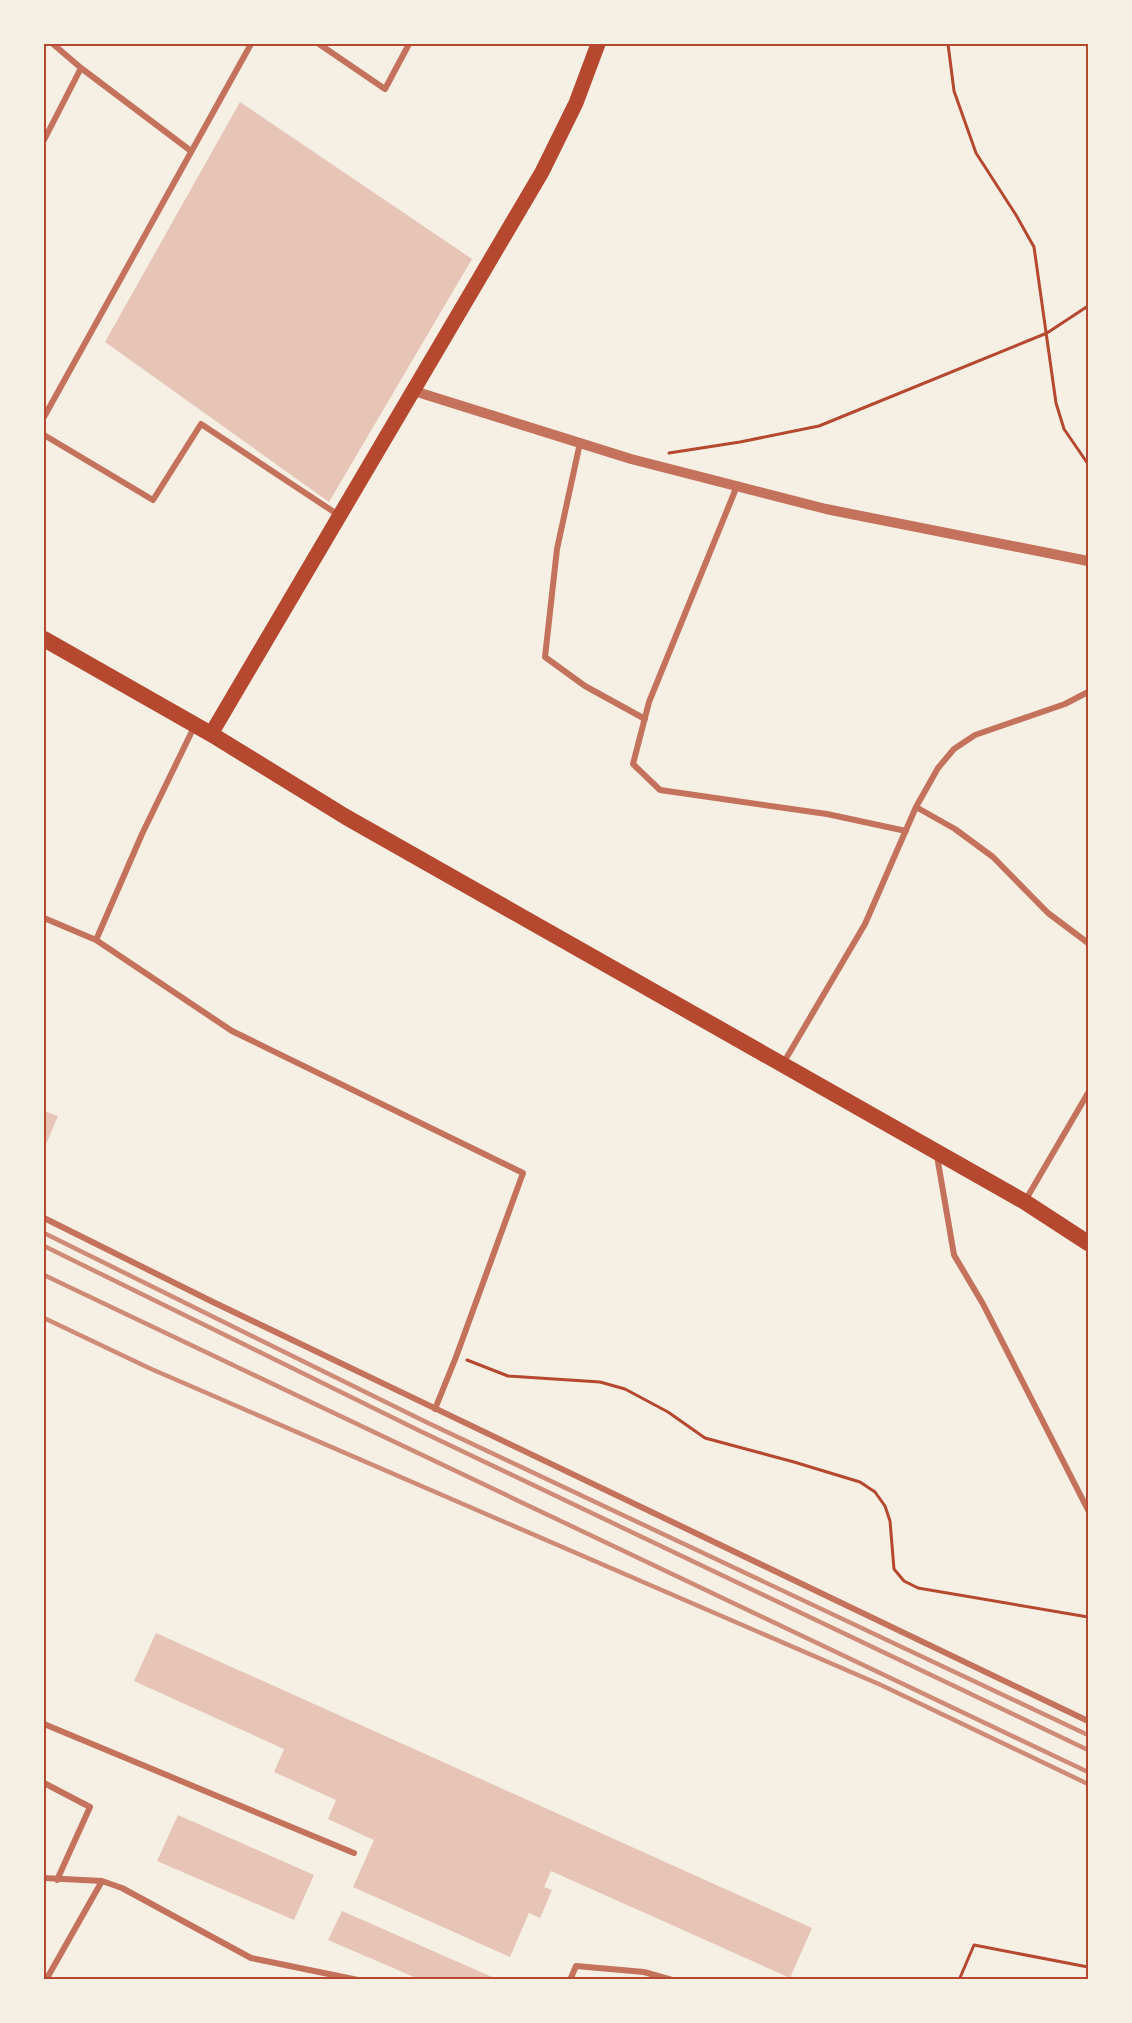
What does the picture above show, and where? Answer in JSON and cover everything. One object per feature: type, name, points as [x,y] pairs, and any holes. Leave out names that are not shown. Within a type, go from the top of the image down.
[{"type":"highway","points":[[44,639],[212,734],[346,817],[1025,1202],[1089,1243]]},
{"type":"main road","points":[[212,734],[542,172],[576,103],[598,44]]},
{"type":"street","points":[[53,44],[81,68],[192,151]]},
{"type":"street","points":[[44,417],[251,44]]},
{"type":"street","points":[[319,44],[385,89],[409,44]]},
{"type":"street","points":[[44,140],[81,68]]},
{"type":"street","points":[[414,391],[631,459],[837,512],[1089,561]]},
{"type":"street","points":[[44,435],[153,500],[201,424],[340,517]]},
{"type":"street","points":[[580,443],[557,549],[545,657],[585,686],[645,719]]},
{"type":"street","points":[[737,486],[649,702],[633,764],[660,790],[827,814],[906,831]]},
{"type":"street","points":[[782,1066],[866,924],[916,807],[938,768],[954,749],[975,735],[1065,704],[1089,692]]},
{"type":"street","points":[[96,940],[142,834],[195,725]]},
{"type":"street","points":[[916,807],[955,829],[993,857],[1048,913],[1089,943]]},
{"type":"street","points":[[44,918],[96,940],[232,1031],[523,1173],[435,1409]]},
{"type":"street","points":[[1025,1202],[1089,1093]]},
{"type":"street","points":[[936,1151],[954,1256],[983,1304],[1089,1510]]},
{"type":"street","points":[[44,1218],[435,1409],[1089,1721]]},
{"type":"street","points":[[44,1724],[354,1853]]},
{"type":"street","points":[[44,1784],[90,1807],[57,1880]]},
{"type":"street","points":[[44,1878],[102,1881],[122,1888],[251,1958],[331,1977],[358,1980]]},
{"type":"street","points":[[46,1980],[102,1881]]},
{"type":"street","points":[[570,1980],[576,1966],[644,1972],[672,1980]]},
{"type":"path","points":[[948,44],[954,91],[976,153],[1034,247],[1056,403],[1064,429],[1089,464]]},
{"type":"path","points":[[664,454],[819,426],[1047,333],[1089,306]]},
{"type":"path","points":[[456,1357],[508,1376],[600,1383],[625,1389],[668,1412],[705,1438],[860,1482],[875,1492],[885,1506],[890,1521],[894,1569],[904,1581],[918,1588],[1089,1617]]},
{"type":"path","points":[[959,1980],[974,1945],[1089,1967]]},
{"type":"building","points":[[240,102],[472,259],[329,502],[105,342]]},
{"type":"building","points":[[44,1111],[58,1116],[44,1149]]},
{"type":"building","points":[[156,1633],[812,1928],[790,1978],[551,1871],[544,1887],[552,1890],[540,1918],[529,1913],[510,1957],[353,1887],[374,1840],[328,1819],[336,1800],[274,1772],[284,1749],[134,1681]]},
{"type":"building","points":[[178,1815],[314,1875],[294,1920],[157,1861]]},
{"type":"building","points":[[342,1911],[499,1980],[421,1980],[328,1940]]},
{"type":"railway","points":[[44,1233],[426,1422],[1088,1735]]},
{"type":"railway","points":[[44,1246],[420,1431],[1088,1750]]},
{"type":"railway","points":[[44,1275],[1088,1772]]},
{"type":"railway","points":[[44,1318],[149,1368],[881,1685],[1088,1784]]}]
